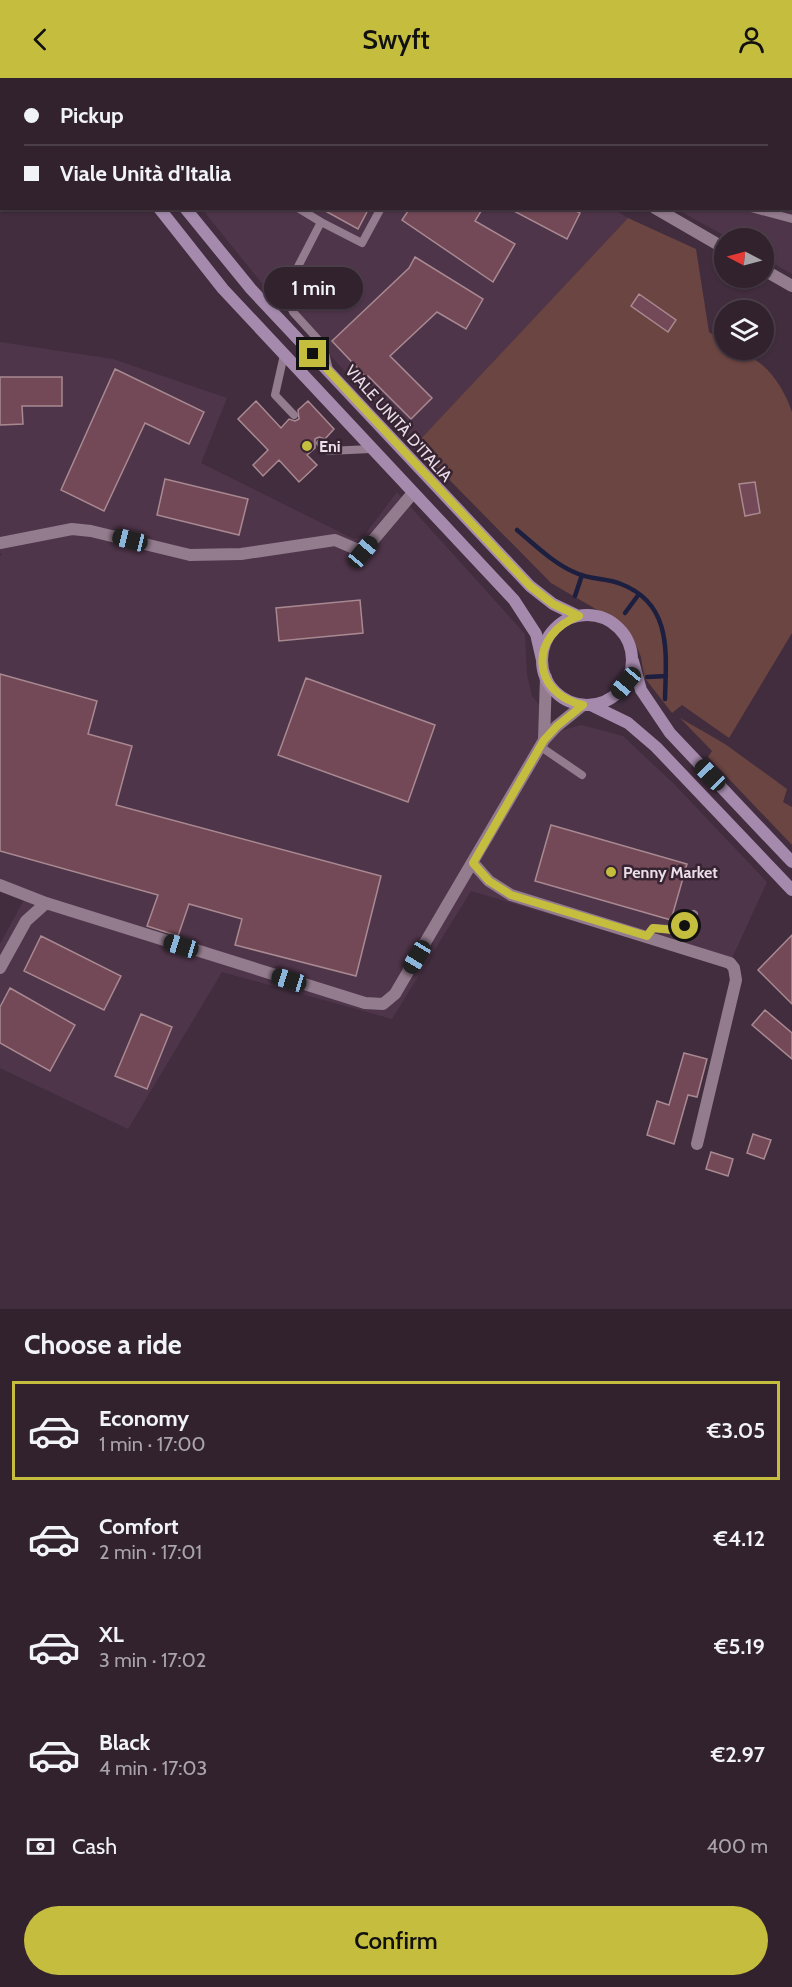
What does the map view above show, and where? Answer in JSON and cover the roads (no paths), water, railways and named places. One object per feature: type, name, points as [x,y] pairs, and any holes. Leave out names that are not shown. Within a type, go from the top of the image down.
[{"type":"main road","points":[[160,210],[195,257],[523,611],[536,634],[546,677],[560,696],[628,723],[656,747],[792,890]]},
{"type":"main road","name":"VIALE UNITÀ D'ITALIA","points":[[187,210],[251,289],[530,586],[553,604],[579,616],[594,615],[608,620],[620,628],[628,641],[640,690],[659,719],[792,862]]},
{"type":"main road","points":[[542,660],[545,645],[552,631],[564,621],[579,616]]},
{"type":"main road","points":[[587,705],[611,698],[626,683],[631,669],[632,655]]},
{"type":"street","points":[[658,210],[714,242]]},
{"type":"street","points":[[774,276],[792,286]]},
{"type":"street","points":[[0,543],[72,529],[91,531],[190,555],[241,554],[335,540],[363,552],[413,493]]},
{"type":"street","points":[[543,743],[546,677]]},
{"type":"street","points":[[0,885],[46,903],[365,1003],[382,1004],[395,994],[543,743],[557,726],[587,705]]},
{"type":"street","points":[[473,863],[489,881],[511,895],[730,963],[736,974],[697,1144]]},
{"type":"street","points":[[0,968],[26,921],[46,903]]},
{"type":"lane","points":[[301,210],[362,243],[380,210]]},
{"type":"lane","points":[[755,210],[792,219]]},
{"type":"lane","points":[[321,222],[289,284],[289,303],[293,312],[323,345],[329,370]]},
{"type":"lane","points":[[284,355],[275,395],[294,415]]},
{"type":"lane","points":[[320,443],[328,451],[371,449]]},
{"type":"lane","points":[[543,743],[582,775]]},
{"type":"lane","points":[[647,936],[653,928],[680,929],[689,923],[693,914]]},
{"type":"waterway","points":[[517,530],[560,565],[582,575],[621,584],[638,593],[650,604],[663,632],[666,665],[665,699]]},
{"type":"waterway","points":[[575,596],[582,575]]},
{"type":"waterway","points":[[625,613],[639,594]]},
{"type":"waterway","points":[[647,677],[666,676]]},
{"type":"place","name":"Eni","points":[[307,446]]},
{"type":"place","name":"Penny Market","points":[[611,872]]}]
